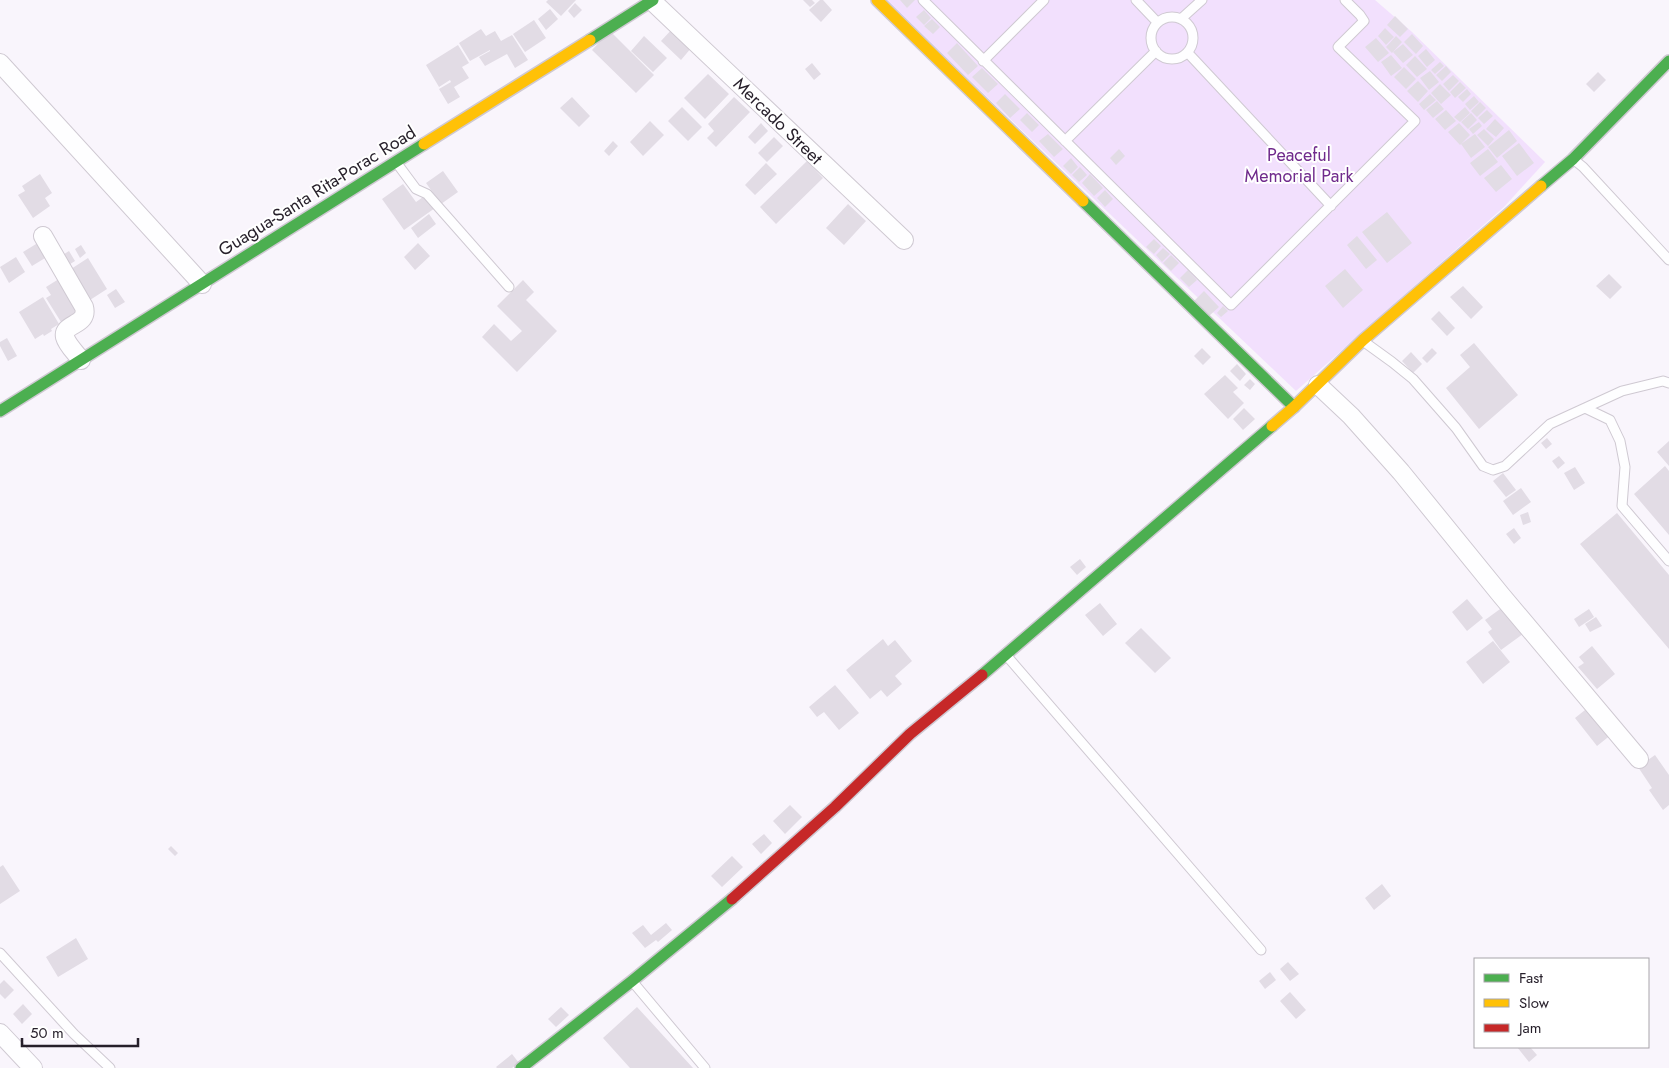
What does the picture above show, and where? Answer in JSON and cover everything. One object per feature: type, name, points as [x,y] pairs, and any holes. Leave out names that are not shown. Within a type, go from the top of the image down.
[{"type":"street","name":"Guagua-Santa Rita-Porac Road","points":[[0,411],[653,0]]},
{"type":"street","name":"Mercado Street","points":[[653,0],[904,240]]},
{"type":"street","points":[[877,0],[1294,407]]},
{"type":"street","points":[[521,1068],[719,910],[835,808],[910,734],[1006,655],[1294,407],[1363,340],[1563,166],[1573,160],[1669,60]]},
{"type":"street","points":[[0,63],[202,284]]},
{"type":"street","points":[[43,236],[84,307],[84,316],[67,328],[65,333],[66,338],[81,360]]},
{"type":"street","points":[[1318,385],[1351,416],[1401,472],[1501,595],[1639,759]]},
{"type":"street","points":[[0,1033],[32,1068]]},
{"type":"lane","points":[[923,0],[1231,305],[1414,121],[1338,47],[1364,21],[1345,0]]},
{"type":"lane","points":[[983,61],[1044,0]]},
{"type":"lane","points":[[1136,0],[1157,22]]},
{"type":"lane","points":[[1182,18],[1202,0]]},
{"type":"lane","points":[[1175,16],[1182,18],[1191,27],[1193,32],[1194,39],[1188,53],[1179,58],[1171,59],[1160,55],[1153,47],[1151,39],[1152,31],[1157,22],[1167,17],[1175,16]]},
{"type":"lane","points":[[1065,141],[1156,51]]},
{"type":"lane","points":[[1188,53],[1331,206]]},
{"type":"lane","points":[[1573,160],[1583,168],[1669,260]]},
{"type":"lane","points":[[396,162],[416,190],[427,194],[509,286]]},
{"type":"lane","points":[[1363,340],[1412,379],[1456,428],[1483,466],[1493,470],[1506,466],[1550,424],[1622,391],[1663,381],[1669,383]]},
{"type":"lane","points":[[1584,408],[1610,420],[1620,441],[1625,467],[1622,506],[1669,561]]},
{"type":"lane","points":[[1006,655],[1261,950]]},
{"type":"lane","points":[[0,953],[74,1034],[110,1068]]},
{"type":"lane","points":[[632,981],[705,1068]]},
{"type":"green space","name":"Peaceful Memorial Park","points":[[885,0],[1375,0],[1412,32],[1545,162],[1504,207],[1296,391]]},
{"type":"building","points":[[548,0],[576,0],[561,16],[546,2]]},
{"type":"building","points":[[803,0],[812,0],[815,3],[810,7]]},
{"type":"building","points":[[820,0],[823,0],[832,10],[821,22],[809,10]]},
{"type":"building","points":[[900,0],[915,0],[907,8]]},
{"type":"building","points":[[575,3],[582,10],[574,18],[568,11]]},
{"type":"building","points":[[550,9],[558,19],[546,30],[538,19]]},
{"type":"building","points":[[924,10],[931,18],[924,25],[916,17]]},
{"type":"building","points":[[1395,16],[1408,29],[1400,37],[1387,25]]},
{"type":"building","points":[[932,19],[940,27],[933,34],[924,26]]},
{"type":"building","points":[[534,20],[546,38],[525,52],[513,34]]},
{"type":"building","points":[[673,28],[692,47],[681,60],[661,41]]},
{"type":"building","points":[[1385,28],[1394,37],[1386,45],[1378,36]]},
{"type":"building","points":[[481,29],[486,36],[495,31],[501,41],[512,35],[528,60],[515,68],[507,54],[485,66],[479,57],[490,50],[470,61],[459,43]]},
{"type":"building","points":[[610,31],[654,75],[636,93],[592,50]]},
{"type":"building","points":[[1412,34],[1423,46],[1416,54],[1404,42]]},
{"type":"building","points":[[644,36],[667,58],[653,72],[631,51]]},
{"type":"building","points":[[1396,36],[1402,42],[1392,53],[1386,47]]},
{"type":"building","points":[[1376,38],[1389,53],[1378,62],[1365,47]]},
{"type":"building","points":[[957,43],[978,66],[968,75],[947,53]]},
{"type":"building","points":[[1403,44],[1413,55],[1403,63],[1393,52]]},
{"type":"building","points":[[458,45],[469,63],[462,67],[469,78],[454,87],[460,97],[448,104],[439,89],[451,82],[450,80],[439,87],[426,65]]},
{"type":"building","points":[[1426,49],[1435,60],[1427,67],[1418,56]]},
{"type":"building","points":[[1391,55],[1402,68],[1391,76],[1381,62]]},
{"type":"building","points":[[1415,56],[1427,69],[1417,77],[1406,65]]},
{"type":"building","points":[[1440,62],[1444,66],[1435,74],[1431,70]]},
{"type":"building","points":[[812,63],[821,74],[814,80],[805,69]]},
{"type":"building","points":[[1446,66],[1451,72],[1442,81],[1436,75]]},
{"type":"building","points":[[1404,67],[1416,79],[1406,89],[1394,77]]},
{"type":"building","points":[[982,68],[998,84],[988,93],[972,77]]},
{"type":"building","points":[[1430,71],[1439,82],[1429,90],[1420,78]]},
{"type":"building","points":[[1598,72],[1606,80],[1594,92],[1586,84]]},
{"type":"building","points":[[708,74],[729,94],[705,119],[684,98]]},
{"type":"building","points":[[1453,75],[1459,81],[1449,91],[1443,84]]},
{"type":"building","points":[[1418,81],[1428,91],[1418,102],[1407,91]]},
{"type":"building","points":[[1460,82],[1466,88],[1455,98],[1450,92]]},
{"type":"building","points":[[1440,84],[1451,95],[1441,104],[1431,93]]},
{"type":"building","points":[[1467,89],[1471,94],[1463,102],[1458,97]]},
{"type":"building","points":[[1005,94],[1020,109],[1010,118],[996,103]]},
{"type":"building","points":[[1430,94],[1436,100],[1424,110],[1419,104]]},
{"type":"building","points":[[1474,96],[1479,102],[1470,110],[1465,104]]},
{"type":"building","points":[[572,97],[590,116],[579,127],[560,108]]},
{"type":"building","points":[[734,97],[750,112],[716,147],[707,138],[714,131],[708,124]]},
{"type":"building","points":[[1437,101],[1444,109],[1433,118],[1426,110]]},
{"type":"building","points":[[1480,102],[1486,108],[1477,117],[1471,111]]},
{"type":"building","points":[[682,107],[702,127],[688,141],[668,121]]},
{"type":"building","points":[[1465,107],[1470,113],[1460,122],[1454,117]]},
{"type":"building","points":[[1446,110],[1456,121],[1445,130],[1435,119]]},
{"type":"building","points":[[1487,110],[1493,116],[1484,124],[1478,118]]},
{"type":"building","points":[[1027,113],[1039,125],[1032,132],[1020,120]]},
{"type":"building","points":[[1471,113],[1477,120],[1468,129],[1461,122]]},
{"type":"building","points":[[1495,119],[1504,128],[1496,137],[1486,129]]},
{"type":"building","points":[[650,121],[664,135],[643,156],[630,142]]},
{"type":"building","points":[[1479,122],[1482,126],[1473,134],[1469,129]]},
{"type":"building","points":[[761,123],[768,131],[755,144],[748,137]]},
{"type":"building","points":[[1459,123],[1470,135],[1460,145],[1448,132]]},
{"type":"building","points":[[1484,129],[1494,139],[1488,146],[1477,135]]},
{"type":"building","points":[[1509,130],[1517,141],[1497,158],[1488,147]]},
{"type":"building","points":[[1048,134],[1063,149],[1054,157],[1039,141]]},
{"type":"building","points":[[1475,134],[1485,147],[1471,158],[1461,144]]},
{"type":"building","points":[[774,137],[783,146],[767,162],[758,153]]},
{"type":"building","points":[[613,141],[618,146],[609,156],[604,151]]},
{"type":"building","points":[[1519,143],[1534,163],[1517,176],[1502,156]]},
{"type":"building","points":[[1119,149],[1125,156],[1116,165],[1110,158]]},
{"type":"building","points":[[1488,149],[1498,162],[1480,176],[1470,163]]},
{"type":"building","points":[[1071,158],[1078,167],[1071,174],[1063,166]]},
{"type":"building","points":[[807,161],[823,178],[776,224],[760,207]]},
{"type":"building","points":[[766,163],[777,174],[755,195],[745,185]]},
{"type":"building","points":[[1501,165],[1512,179],[1496,192],[1484,178]]},
{"type":"building","points":[[1080,167],[1087,175],[1079,182],[1072,175]]},
{"type":"building","points":[[443,171],[458,192],[441,204],[426,183]]},
{"type":"building","points":[[40,174],[52,193],[45,198],[50,206],[33,218],[18,195],[25,191],[22,186]]},
{"type":"building","points":[[1090,174],[1103,188],[1094,196],[1082,183]]},
{"type":"building","points":[[403,184],[416,202],[426,195],[435,208],[404,230],[382,199]]},
{"type":"building","points":[[1105,190],[1113,199],[1105,207],[1097,198]]},
{"type":"building","points":[[848,204],[866,221],[844,245],[826,228]]},
{"type":"building","points":[[1387,212],[1412,243],[1387,263],[1362,232]]},
{"type":"building","points":[[429,214],[436,224],[418,238],[411,228]]},
{"type":"building","points":[[1357,236],[1377,260],[1366,269],[1347,245]]},
{"type":"building","points":[[1154,239],[1161,246],[1154,254],[1146,247]]},
{"type":"building","points":[[41,241],[50,255],[32,266],[23,252]]},
{"type":"building","points":[[418,243],[430,256],[415,270],[404,257]]},
{"type":"building","points":[[81,245],[86,253],[80,258],[75,249]]},
{"type":"building","points":[[1163,248],[1170,254],[1162,262],[1156,255]]},
{"type":"building","points":[[69,251],[75,261],[67,266],[61,256]]},
{"type":"building","points":[[1171,255],[1179,263],[1171,271],[1163,263]]},
{"type":"building","points":[[16,257],[25,272],[9,283],[0,267]]},
{"type":"building","points":[[88,258],[107,289],[90,300],[71,269]]},
{"type":"building","points":[[1345,269],[1363,290],[1343,308],[1325,286]]},
{"type":"building","points":[[1188,270],[1197,280],[1189,287],[1180,278]]},
{"type":"building","points":[[1609,274],[1622,287],[1610,299],[1596,286]]},
{"type":"building","points":[[62,277],[84,312],[61,322],[46,298],[51,295],[46,287]]},
{"type":"building","points":[[523,280],[534,292],[526,300],[557,331],[517,372],[482,337],[494,324],[511,341],[522,331],[497,306]]},
{"type":"building","points":[[1463,286],[1483,307],[1471,319],[1450,297]]},
{"type":"building","points":[[116,289],[125,302],[115,308],[107,295]]},
{"type":"building","points":[[1204,291],[1219,307],[1209,316],[1194,301]]},
{"type":"building","points":[[43,297],[59,324],[44,336],[43,334],[35,339],[19,312]]},
{"type":"building","points":[[1223,306],[1228,311],[1221,317],[1217,313]]},
{"type":"building","points":[[1439,311],[1455,328],[1447,336],[1431,319]]},
{"type":"building","points":[[7,338],[17,356],[8,361],[0,346],[0,342]]},
{"type":"building","points":[[1474,343],[1518,395],[1479,429],[1446,388],[1470,367],[1460,355]]},
{"type":"building","points":[[1202,348],[1211,357],[1203,365],[1194,356]]},
{"type":"building","points":[[1432,348],[1437,353],[1427,363],[1422,358]]},
{"type":"building","points":[[1411,352],[1422,364],[1413,373],[1402,361]]},
{"type":"building","points":[[1237,364],[1246,374],[1240,381],[1230,371]]},
{"type":"building","points":[[1225,375],[1238,388],[1233,392],[1244,403],[1228,419],[1204,394]]},
{"type":"building","points":[[1250,379],[1255,384],[1250,390],[1244,385]]},
{"type":"building","points":[[1244,408],[1255,419],[1243,430],[1233,419]]},
{"type":"building","points":[[1547,438],[1552,444],[1546,449],[1541,443]]},
{"type":"building","points":[[1669,441],[1669,466],[1657,452]]},
{"type":"building","points":[[1559,456],[1565,463],[1558,469],[1552,461]]},
{"type":"building","points":[[1665,466],[1669,471],[1669,535],[1634,494]]},
{"type":"building","points":[[1575,467],[1585,483],[1574,490],[1564,473]]},
{"type":"building","points":[[1503,473],[1516,490],[1506,497],[1493,481]]},
{"type":"building","points":[[1521,488],[1531,502],[1513,515],[1503,501]]},
{"type":"building","points":[[1528,512],[1531,522],[1523,525],[1520,515]]},
{"type":"building","points":[[1617,513],[1669,575],[1669,649],[1580,544]]},
{"type":"building","points":[[1514,528],[1521,538],[1514,544],[1506,534]]},
{"type":"building","points":[[1080,559],[1086,567],[1077,575],[1070,567]]},
{"type":"building","points":[[1467,599],[1483,618],[1467,631],[1452,612]]},
{"type":"building","points":[[1100,603],[1117,624],[1103,636],[1085,615]]},
{"type":"building","points":[[1507,604],[1527,631],[1501,650],[1488,632],[1492,629],[1485,620]]},
{"type":"building","points":[[1589,609],[1594,617],[1579,627],[1574,619]]},
{"type":"building","points":[[1596,617],[1602,626],[1590,632],[1585,624]]},
{"type":"building","points":[[1141,628],[1171,658],[1155,673],[1125,643]]},
{"type":"building","points":[[883,639],[888,646],[895,640],[912,661],[895,676],[902,684],[887,697],[881,690],[870,699],[846,670]]},
{"type":"building","points":[[1493,641],[1510,662],[1483,684],[1466,662]]},
{"type":"building","points":[[1592,646],[1615,674],[1597,689],[1578,667],[1584,663],[1579,657]]},
{"type":"building","points":[[835,685],[859,713],[839,730],[824,712],[817,717],[809,707]]},
{"type":"building","points":[[1590,706],[1612,734],[1597,746],[1575,718]]},
{"type":"building","points":[[1655,755],[1669,775],[1669,805],[1663,810],[1649,790],[1652,788],[1638,767]]},
{"type":"building","points":[[790,805],[802,817],[785,834],[773,821]]},
{"type":"building","points":[[764,834],[772,843],[761,854],[752,844]]},
{"type":"building","points":[[171,846],[178,853],[175,856],[168,849]]},
{"type":"building","points":[[732,856],[743,867],[722,887],[711,876]]},
{"type":"building","points":[[3,865],[20,891],[0,904],[0,867]]},
{"type":"building","points":[[1382,884],[1391,896],[1374,910],[1365,898]]},
{"type":"building","points":[[666,923],[672,930],[658,942],[656,940],[645,948],[632,933],[643,925],[651,935]]},
{"type":"building","points":[[76,938],[88,959],[58,977],[46,957]]},
{"type":"building","points":[[1288,962],[1299,974],[1290,981],[1280,969]]},
{"type":"building","points":[[1270,972],[1276,980],[1265,989],[1259,981]]},
{"type":"building","points":[[4,980],[14,990],[5,999],[0,994],[0,984]]},
{"type":"building","points":[[1290,992],[1306,1010],[1296,1019],[1280,1001]]},
{"type":"building","points":[[23,1004],[32,1014],[22,1024],[13,1014]]},
{"type":"building","points":[[561,1007],[569,1015],[556,1027],[548,1019]]},
{"type":"building","points":[[637,1007],[693,1068],[630,1068],[603,1038]]},
{"type":"building","points":[[1518,1048],[1531,1048],[1537,1055],[1529,1062]]},
{"type":"building","points":[[512,1054],[519,1063],[512,1068],[496,1067]]},
{"type":"traffic: fast","points":[[590,40],[653,0]]},
{"type":"traffic: fast","points":[[1541,186],[1573,159],[1669,61]]},
{"type":"traffic: fast","points":[[0,411],[424,144]]},
{"type":"traffic: fast","points":[[1083,201],[1294,407]]},
{"type":"traffic: fast","points":[[982,675],[1272,426]]},
{"type":"traffic: fast","points":[[521,1068],[732,899]]},
{"type":"traffic: slow","points":[[877,0],[1083,201]]},
{"type":"traffic: slow","points":[[424,144],[590,40]]},
{"type":"traffic: slow","points":[[1272,426],[1363,340],[1541,186]]},
{"type":"traffic: jam","points":[[732,899],[835,807],[910,734],[982,675]]}]
